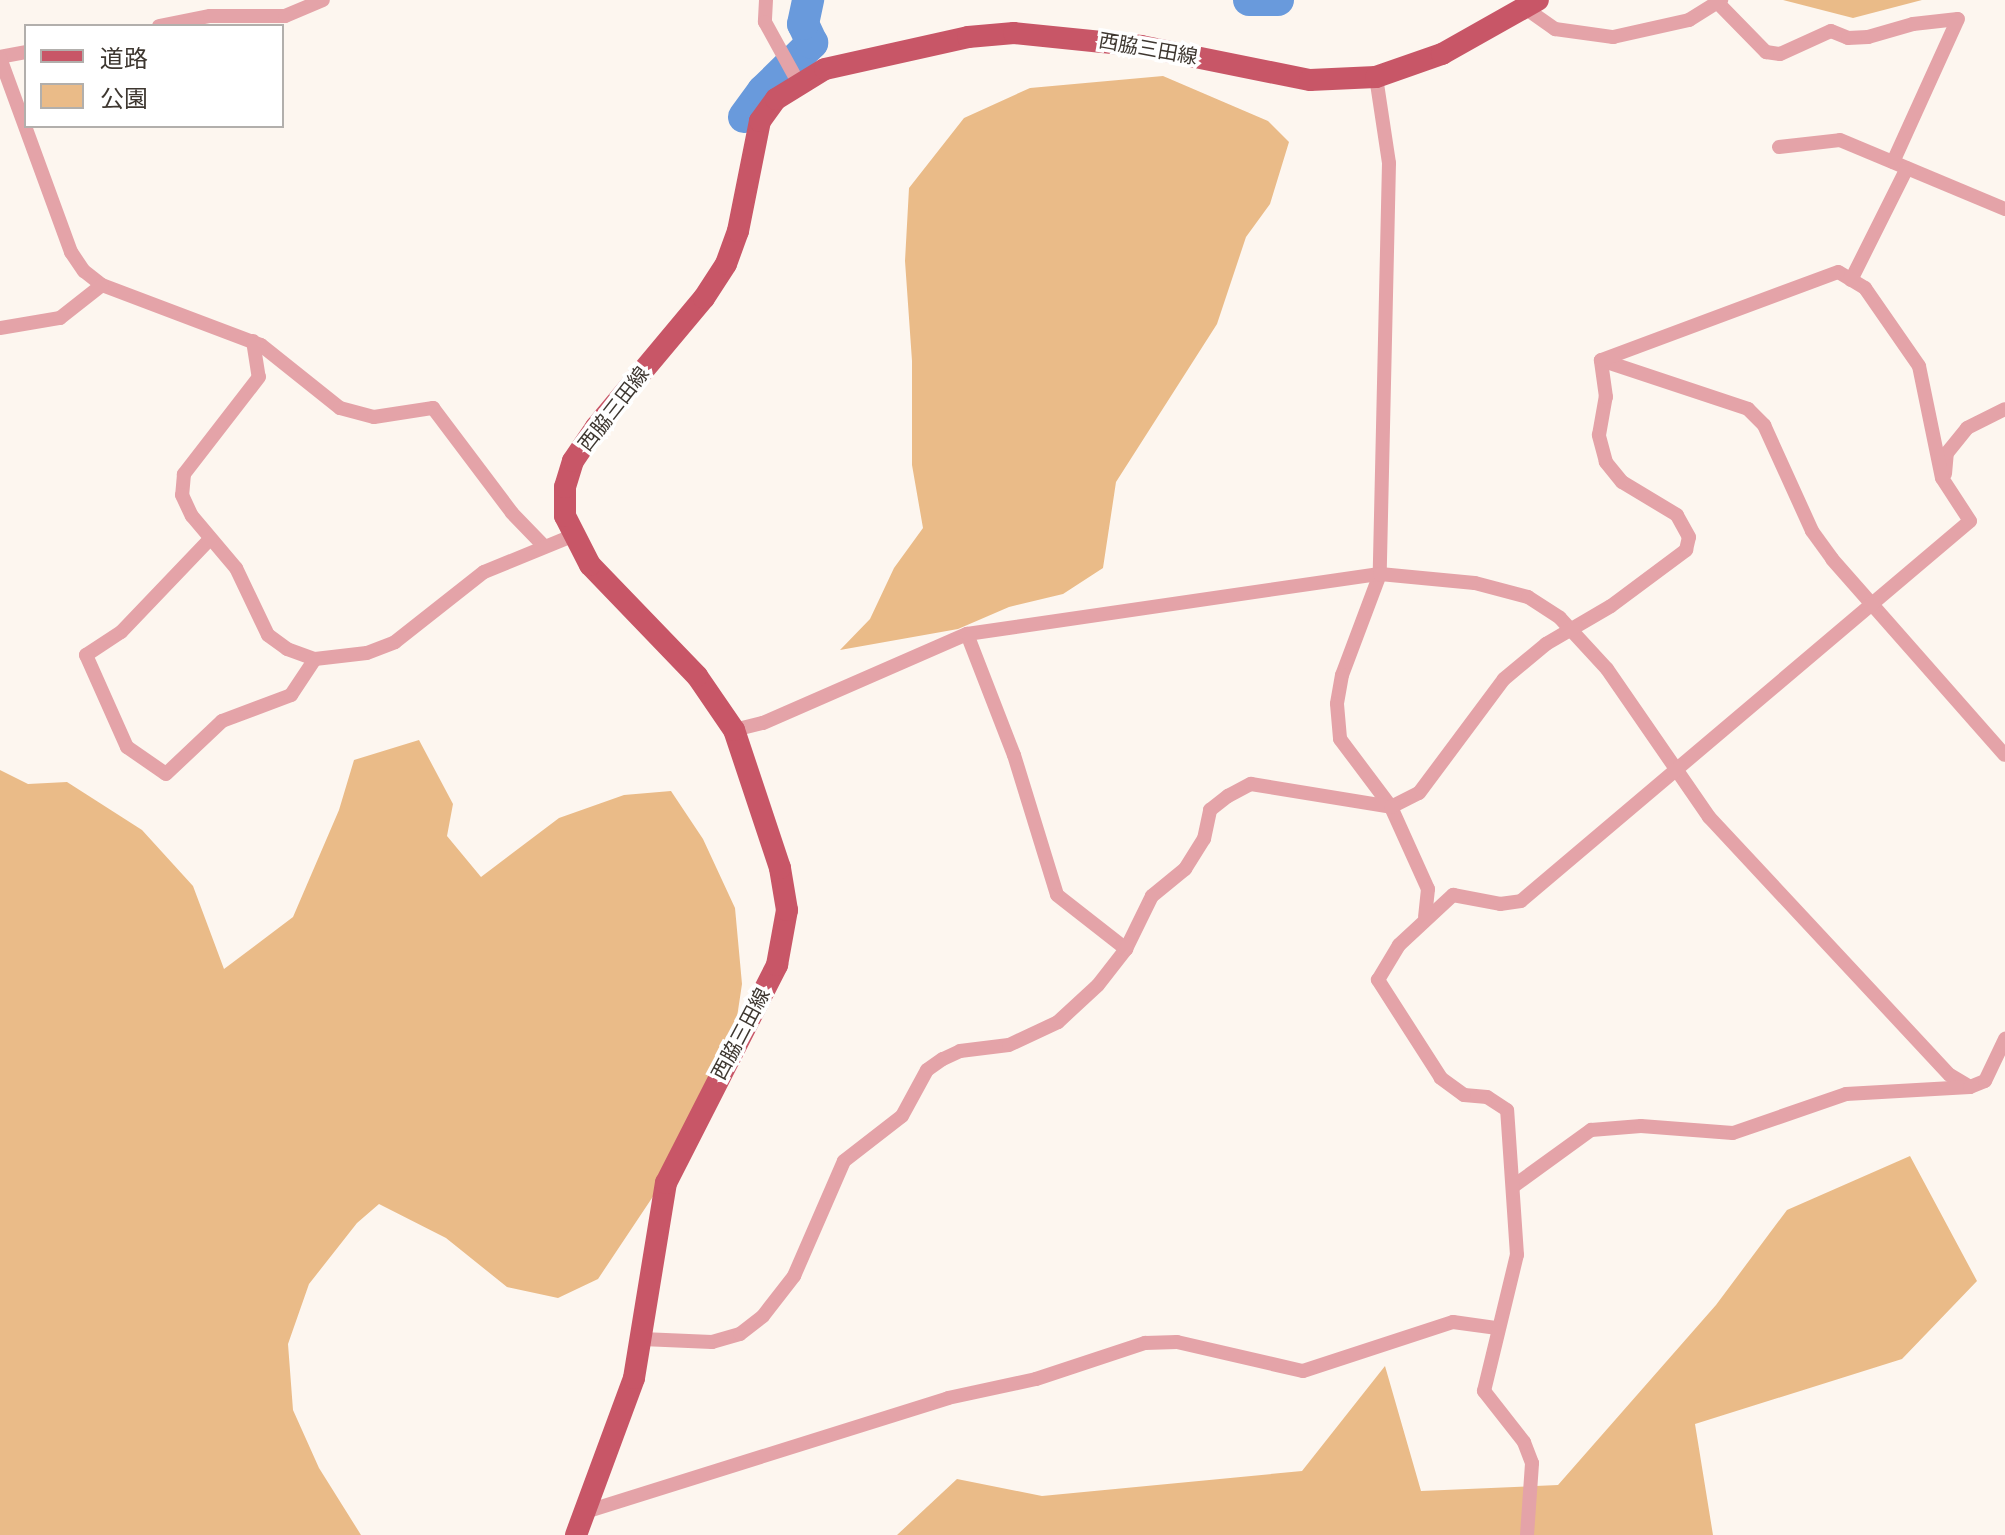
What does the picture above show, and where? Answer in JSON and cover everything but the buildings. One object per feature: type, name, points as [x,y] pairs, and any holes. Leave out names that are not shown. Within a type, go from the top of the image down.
[{"type":"main road","name":"西脇三田線","points":[[576,1535],[616,1438],[642,1339],[666,1183],[760,1002],[784,937],[782,877],[734,730],[697,676],[590,565],[572,536],[565,487],[573,461],[726,264],[744,202],[752,139],[776,99],[798,82],[859,59],[1014,33],[1141,46],[1310,80],[1376,77],[1442,54],[1532,4]]},
{"type":"street","points":[[169,24],[210,16],[285,16],[323,0]]},
{"type":"street","points":[[766,0],[765,22],[798,82]]},
{"type":"street","points":[[1532,4],[1555,29],[1613,37],[1654,31],[1719,2],[1766,52],[1780,54],[1831,31],[1848,38],[1868,37],[1913,24],[1958,19],[1851,280]]},
{"type":"street","points":[[24,52],[0,58],[24,124]]},
{"type":"street","points":[[1376,77],[1389,163],[1380,574],[1367,619],[1342,675],[1337,704],[1340,739],[1391,807],[1428,889],[1425,917]]},
{"type":"street","points":[[26,128],[71,252],[102,285],[253,341],[340,408],[374,417],[433,408],[503,502],[544,546]]},
{"type":"street","points":[[1779,147],[1840,140],[2005,209]]},
{"type":"street","points":[[1527,1535],[1532,1463],[1524,1442],[1484,1391],[1496,1328],[1517,1255],[1515,1185],[1507,1161],[1507,1110],[1487,1097],[1464,1095],[1441,1078],[1378,980],[1425,917],[1453,895],[1500,904],[1521,901],[1970,521],[1942,478],[1919,366],[1865,288],[1838,272],[1601,360]]},
{"type":"street","points":[[0,328],[60,318],[102,285]]},
{"type":"street","points":[[253,341],[259,377],[184,474],[182,495],[210,539],[236,568],[268,635],[315,659],[367,653],[395,642],[484,572],[572,536]]},
{"type":"street","points":[[1601,360],[1748,409],[1764,425],[1812,531],[2005,755]]},
{"type":"street","points":[[642,1339],[712,1342],[740,1334],[763,1316],[794,1276],[844,1161],[902,1116],[927,1070],[960,1051],[1009,1045],[1058,1022],[1098,985],[1126,949],[1152,896],[1185,869],[1204,839],[1210,810],[1228,796],[1251,784],[1391,807],[1419,793],[1504,679],[1686,550],[1689,537],[1677,515],[1622,482],[1606,462],[1599,435],[1606,397],[1601,360]]},
{"type":"street","points":[[1950,494],[1947,453],[1967,428],[2005,409]]},
{"type":"street","points":[[210,539],[121,632],[86,655],[127,747],[166,774],[222,721],[291,695],[315,659]]},
{"type":"street","points":[[734,730],[763,723],[967,634],[1380,574],[1475,583],[1528,597],[1571,630],[1607,669],[1709,817],[1950,1075],[1970,1087]]},
{"type":"street","points":[[967,634],[1014,755],[1057,895],[1126,949]]},
{"type":"street","points":[[1985,1081],[2005,1039]]},
{"type":"street","points":[[1515,1185],[1591,1130],[1641,1126],[1733,1133],[1846,1094],[1970,1087],[2005,1076]]},
{"type":"street","points":[[585,1512],[948,1398],[1036,1379],[1145,1343],[1177,1342],[1303,1371],[1453,1322],[1496,1328]]},
{"type":"green space","points":[[1783,0],[1922,0],[1853,18]]},
{"type":"green space","points":[[1163,76],[1268,121],[1289,142],[1270,204],[1246,237],[1217,324],[1116,482],[1103,568],[1063,594],[1009,607],[958,629],[840,650],[870,619],[894,568],[923,528],[912,465],[912,361],[905,261],[909,188],[964,118],[1030,88]]},
{"type":"green space","points":[[419,740],[453,804],[447,836],[481,877],[559,818],[624,795],[671,791],[703,839],[735,908],[742,984],[733,1044],[670,1171],[598,1279],[558,1298],[507,1287],[446,1238],[379,1204],[357,1223],[309,1284],[288,1344],[293,1410],[319,1468],[361,1535],[0,1535],[0,770],[28,784],[67,782],[142,830],[193,886],[224,969],[293,917],[339,810],[354,760]]},
{"type":"green space","points":[[1910,1156],[1977,1281],[1902,1359],[1695,1424],[1713,1535],[897,1535],[957,1479],[1042,1496],[1302,1471],[1385,1366],[1421,1491],[1558,1485],[1716,1305],[1787,1210]]},
{"type":"waterway","points":[[744,117],[763,91],[812,43],[803,24],[808,0]]},
{"type":"waterway","points":[[1249,0],[1278,0]]}]
